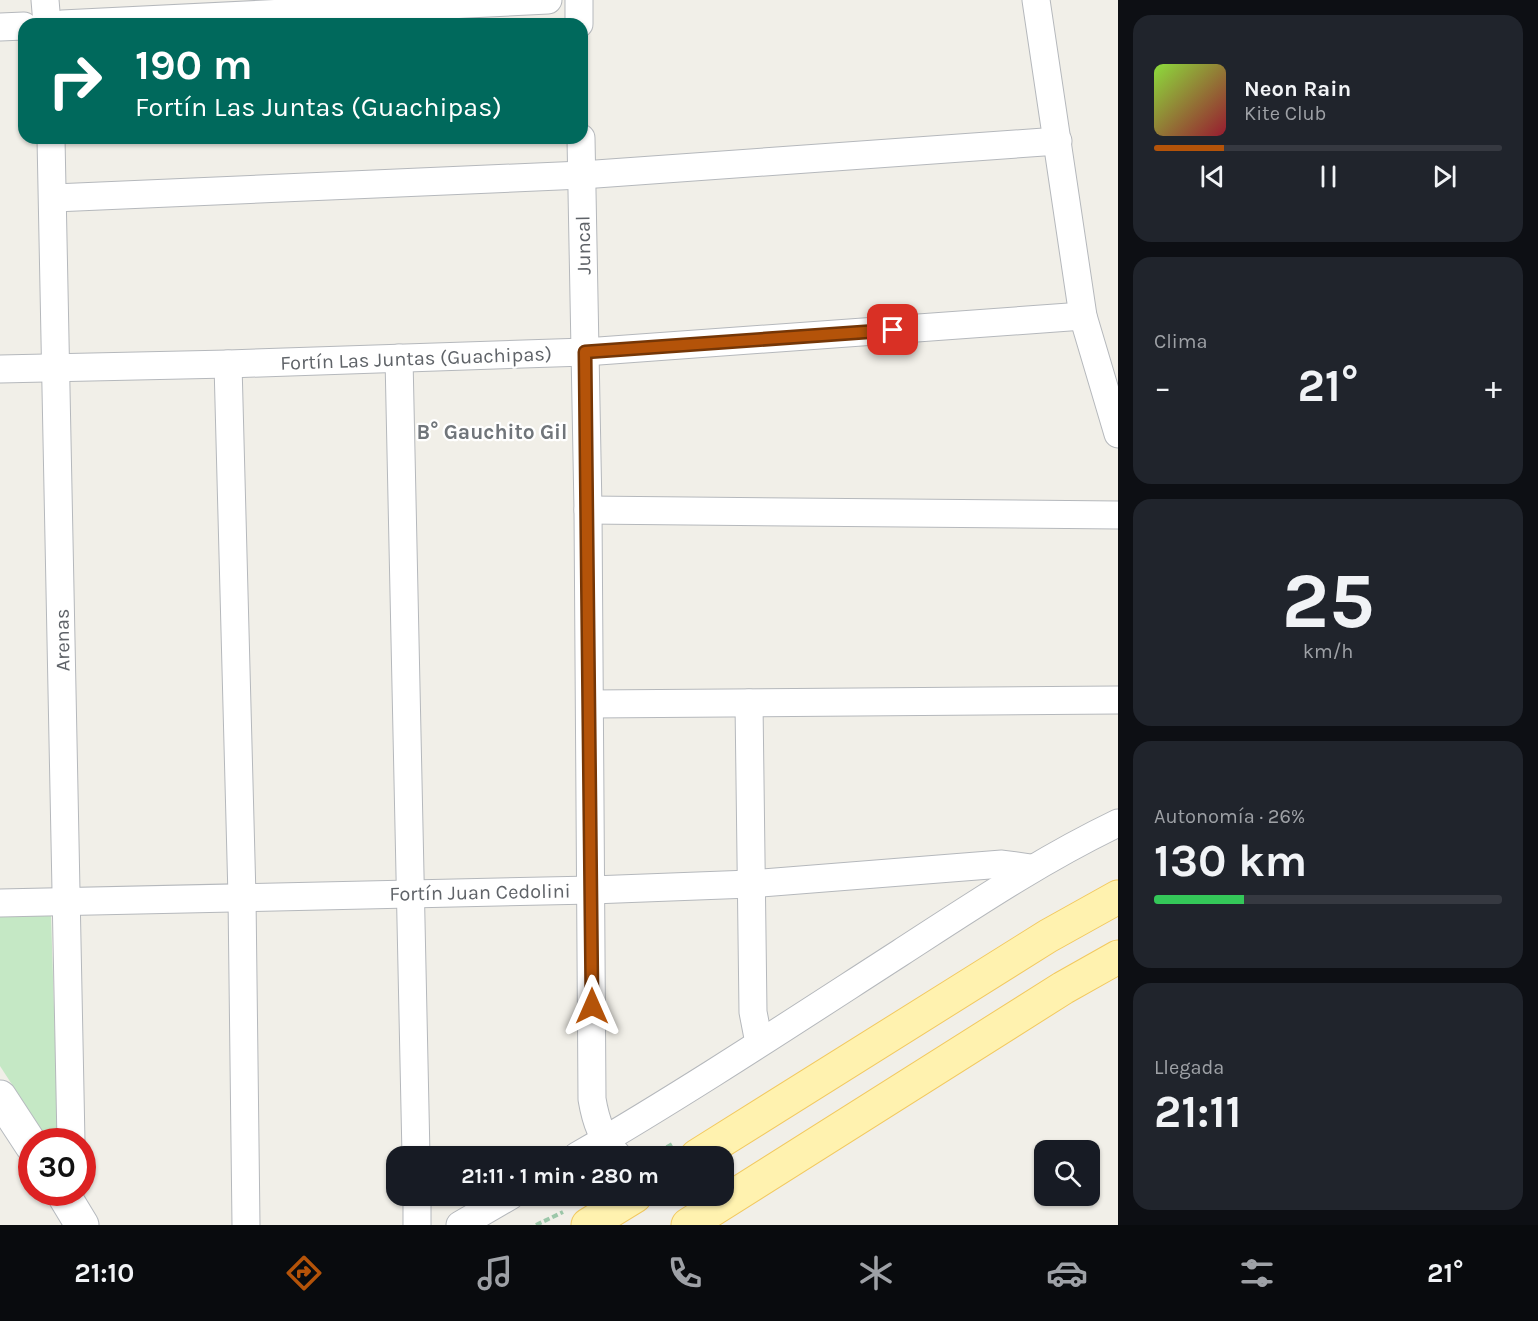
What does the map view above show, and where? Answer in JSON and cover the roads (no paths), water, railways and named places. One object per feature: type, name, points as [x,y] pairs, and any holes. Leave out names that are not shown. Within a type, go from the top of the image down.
[{"type":"main road","points":[[713,1146],[1048,936],[1118,897]]},
{"type":"main road","points":[[688,1225],[1063,988],[1118,957]]},
{"type":"main road","points":[[0,1097],[20,1128]]},
{"type":"main road","points":[[71,1206],[82,1225]]},
{"type":"main road","points":[[588,1225],[619,1206]]},
{"type":"street","points":[[45,0],[46,18]]},
{"type":"street","points":[[184,18],[548,0]]},
{"type":"street","points":[[579,0],[579,18]]},
{"type":"street","points":[[1036,0],[1083,316],[1118,434]]},
{"type":"street","points":[[0,27],[18,26]]},
{"type":"street","points":[[54,198],[582,175],[1058,141]]},
{"type":"street","name":"Arenas","points":[[51,144],[71,1128]]},
{"type":"street","name":"Juncal","points":[[581,144],[588,510],[592,1099],[595,1114],[610,1146]]},
{"type":"street","name":"Fortín Las Juntas (Guachipas)","points":[[0,369],[585,352],[1083,316]]},
{"type":"street","points":[[399,358],[416,1146]]},
{"type":"street","points":[[228,364],[242,897],[246,1225]]},
{"type":"street","points":[[588,510],[1118,514]]},
{"type":"street","points":[[590,704],[1118,700]]},
{"type":"street","points":[[749,703],[753,1011],[759,1043]]},
{"type":"street","points":[[614,1146],[759,1043],[1031,868],[1118,823]]},
{"type":"street","name":"Fortín Juan Cedolini","points":[[0,903],[592,890],[750,884],[1002,864],[1031,868]]},
{"type":"street","points":[[417,1206],[417,1225]]},
{"type":"street","points":[[460,1225],[493,1206]]},
{"type":"district","name":"B° Gauchito Gil","points":[[492,432]]}]
